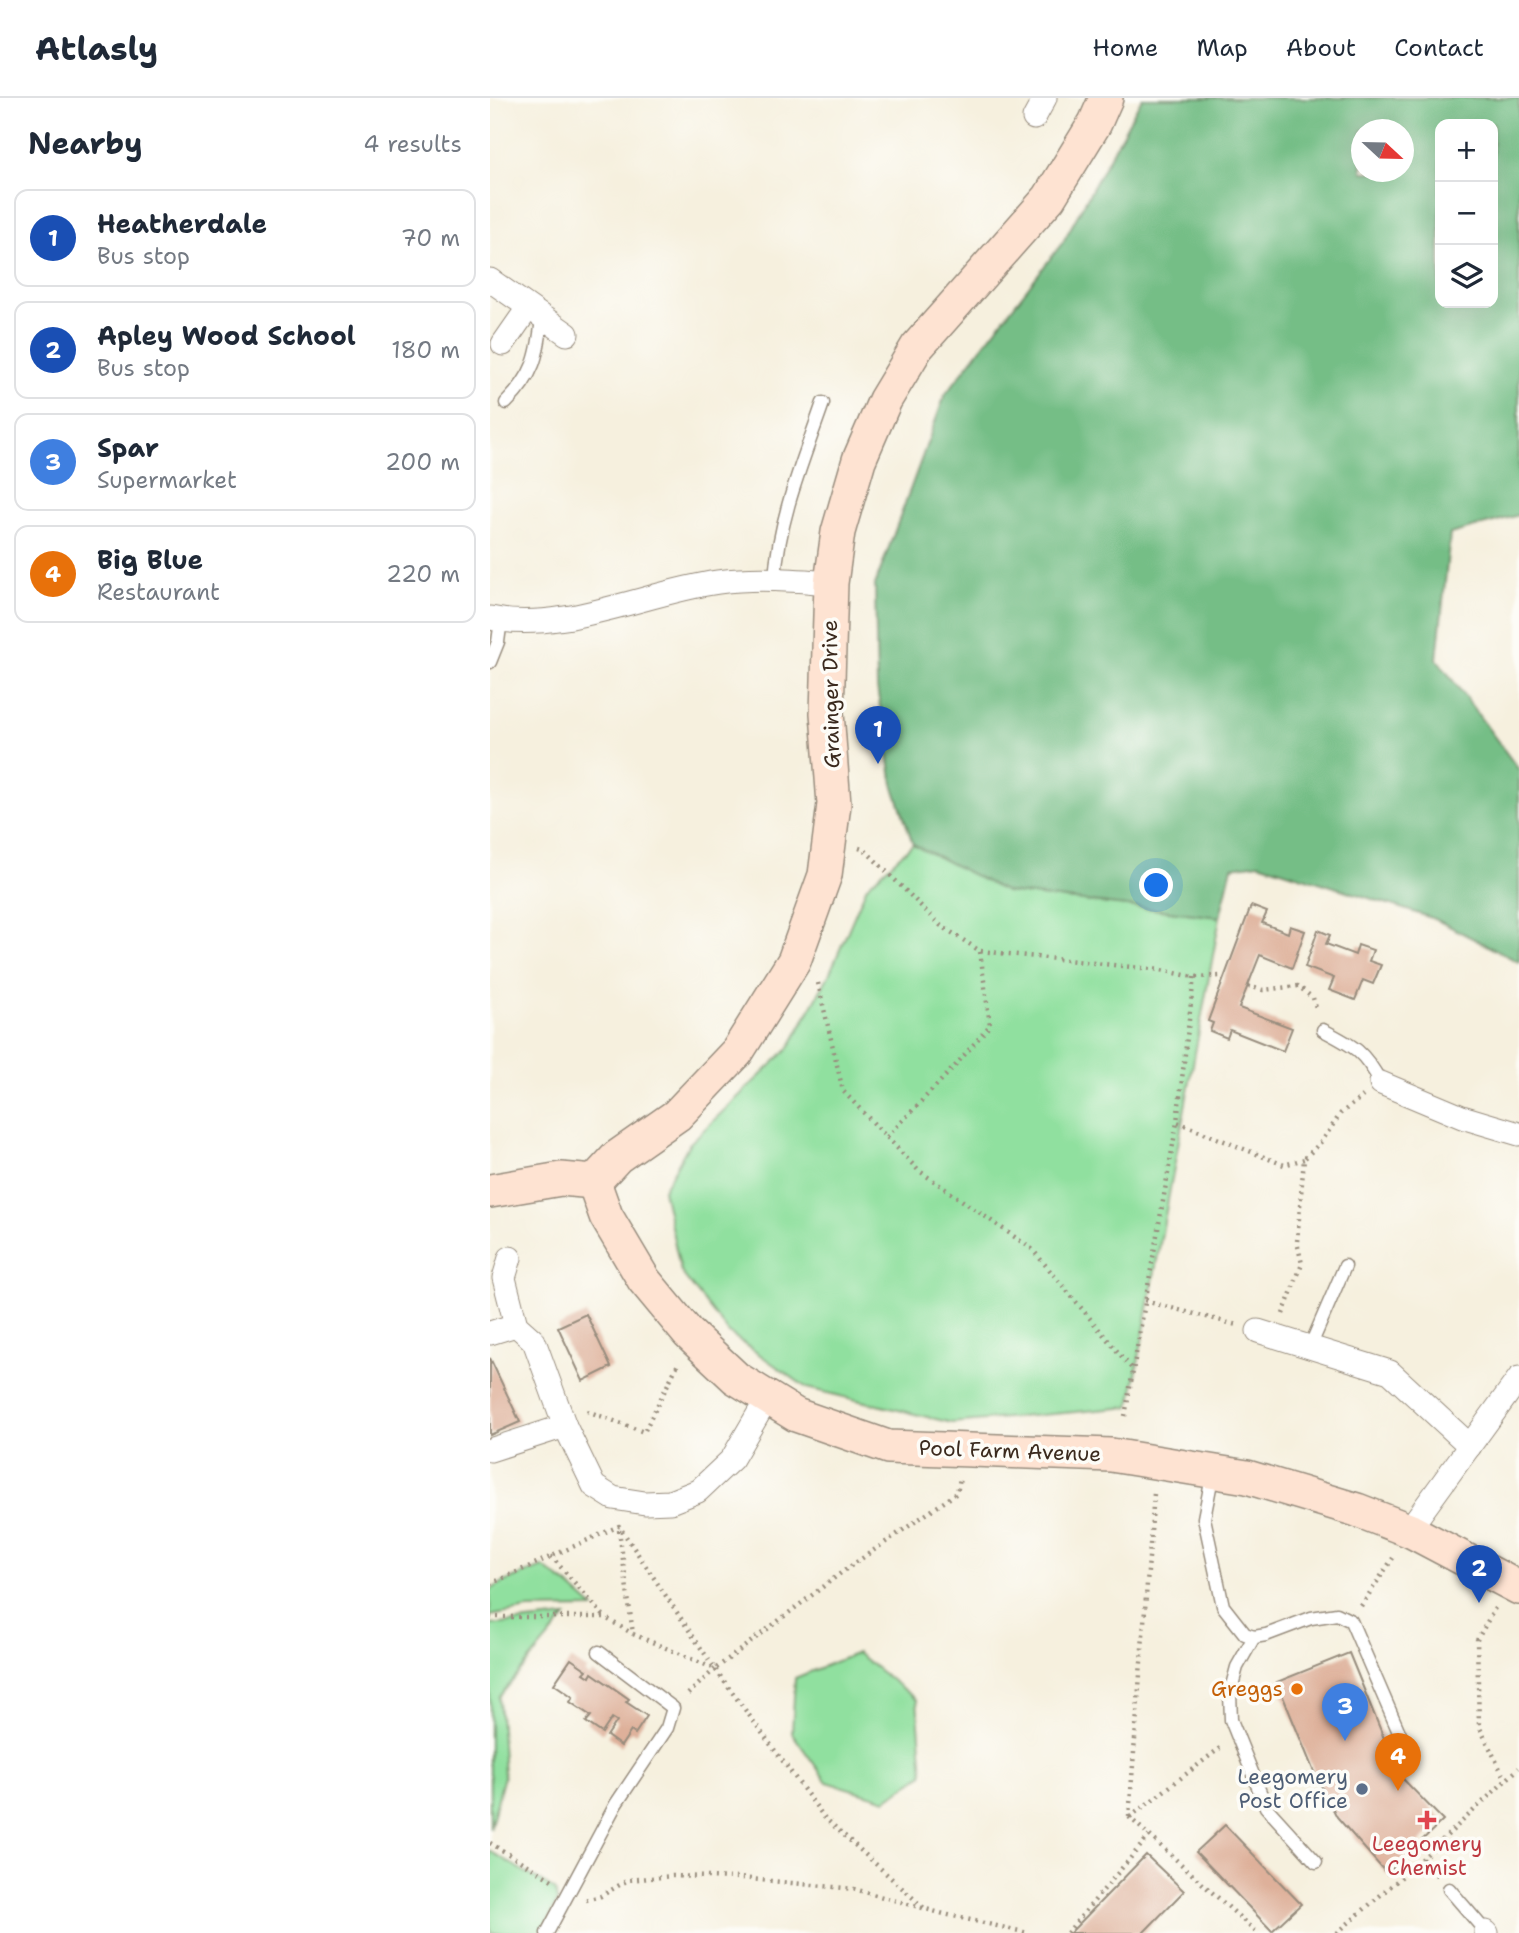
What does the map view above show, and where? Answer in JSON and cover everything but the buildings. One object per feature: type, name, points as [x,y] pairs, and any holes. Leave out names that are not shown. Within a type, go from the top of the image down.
[{"type":"street","name":"Grainger Drive","points":[[594,1182],[617,1157],[677,1115],[737,1052],[794,961],[825,875],[834,804],[827,713],[831,583],[838,532],[859,460],[885,400],[916,347],[1049,198],[1095,123],[1106,98]]},
{"type":"street","points":[[490,280],[567,334]]},
{"type":"street","points":[[503,344],[535,313]]},
{"type":"street","points":[[496,619],[551,621],[718,582],[775,578],[831,583]]},
{"type":"street","points":[[1381,1083],[1462,1117],[1519,1134]]},
{"type":"street","points":[[490,1191],[561,1178],[594,1182]]},
{"type":"street","name":"Pool Farm Avenue","points":[[594,1182],[606,1216],[644,1280],[700,1344],[736,1378],[796,1415],[888,1447],[1111,1455],[1247,1477],[1357,1510],[1411,1531],[1514,1586]]},
{"type":"street","points":[[510,1258],[503,1278],[516,1325],[534,1340],[562,1418],[594,1486],[613,1498],[645,1503],[670,1502],[698,1491],[732,1459],[767,1399]]},
{"type":"street","points":[[490,1333],[516,1325]]},
{"type":"street","points":[[1266,1334],[1390,1372],[1470,1446]]},
{"type":"street","points":[[1411,1531],[1418,1517],[1519,1378]]},
{"type":"street","points":[[490,1450],[562,1418]]},
{"type":"lane","points":[[506,403],[524,384],[538,351],[535,313]]},
{"type":"lane","points":[[775,578],[785,512],[823,403]]},
{"type":"lane","points":[[490,662],[498,642],[496,619]]},
{"type":"lane","points":[[1323,1030],[1353,1046],[1368,1060],[1381,1083]]},
{"type":"lane","points":[[1310,1348],[1345,1266]]},
{"type":"lane","points":[[1213,1471],[1203,1518],[1223,1606],[1245,1634],[1254,1637],[1311,1618],[1337,1614],[1351,1621],[1408,1753]]},
{"type":"lane","points":[[1254,1637],[1237,1667],[1230,1693],[1231,1720],[1266,1807],[1316,1862]]},
{"type":"lane","points":[[547,1933],[617,1804],[667,1728],[673,1708],[599,1652]]},
{"type":"lane","points":[[1449,1889],[1487,1932]]},
{"type":"path","points":[[830,835],[865,850],[940,925],[981,951],[1161,970],[1194,977],[1222,976]]},
{"type":"path","points":[[887,1138],[990,1025],[981,951]]},
{"type":"path","points":[[794,961],[818,983],[843,1091],[918,1170],[1032,1249],[1133,1370]]},
{"type":"path","points":[[1125,1416],[1177,1122],[1194,977]]},
{"type":"path","points":[[1248,985],[1263,990],[1298,986],[1313,998],[1323,1030]]},
{"type":"path","points":[[1177,1122],[1284,1165],[1304,1159],[1322,1140],[1341,1113],[1381,1083]]},
{"type":"path","points":[[1145,1301],[1266,1334],[1302,1264],[1297,1242],[1304,1159]]},
{"type":"path","points":[[562,1418],[575,1407],[643,1432],[676,1365],[700,1344]]},
{"type":"path","points":[[673,1708],[715,1669],[845,1570],[957,1493],[965,1450]]},
{"type":"path","points":[[1129,1817],[1157,1462]]},
{"type":"path","points":[[613,1498],[633,1634]]},
{"type":"path","points":[[619,1525],[715,1669],[824,1817],[924,1908]]},
{"type":"path","points":[[490,1584],[619,1525]]},
{"type":"path","points":[[1351,1621],[1411,1531]]},
{"type":"path","points":[[551,1556],[604,1617],[633,1634],[715,1669]]},
{"type":"path","points":[[1505,1779],[1479,1726],[1477,1640],[1514,1586]]},
{"type":"path","points":[[490,1617],[604,1617]]},
{"type":"path","points":[[1129,1817],[1237,1735]]},
{"type":"path","points":[[1337,1933],[1422,1859],[1519,1768]]},
{"type":"path","points":[[1129,1817],[1256,1933]]},
{"type":"path","points":[[1067,1933],[1149,1836]]},
{"type":"path","points":[[490,1843],[569,1890]]},
{"type":"path","points":[[561,1906],[601,1896],[628,1880],[673,1876],[740,1878],[854,1889],[1028,1933]]},
{"type":"green space","points":[[1142,98],[1519,98],[1519,515],[1450,534],[1437,659],[1519,770],[1519,962],[1435,919],[1259,863],[1232,867],[1220,917],[1006,892],[913,844],[893,784],[877,688],[875,585],[945,395],[1063,242]]},
{"type":"green space","points":[[913,844],[1007,892],[1220,917],[1130,1407],[952,1423],[807,1388],[729,1333],[681,1272],[663,1190],[689,1144],[789,1048],[829,975],[867,886]]},
{"type":"green space","points":[[543,1567],[594,1608],[528,1609],[490,1616],[490,1590]]},
{"type":"green space","points":[[566,1617],[499,1697],[504,1776],[490,1829],[490,1625]]},
{"type":"green space","points":[[857,1653],[917,1700],[923,1774],[886,1800],[827,1782],[792,1733],[795,1678]]},
{"type":"green space","points":[[490,1851],[555,1890],[557,1901],[543,1933],[490,1933]]},
{"type":"place","name":"Heatherdale","points":[[878,764]]},
{"type":"place","name":"Apley Wood School","points":[[1479,1603]]},
{"type":"place","name":"Greggs","points":[[1297,1689]]},
{"type":"place","name":"Spar","points":[[1345,1741]]},
{"type":"place","name":"Leegomery Post Office","points":[[1362,1789]]},
{"type":"place","name":"Big Blue","points":[[1398,1791]]},
{"type":"place","name":"Leegomery Chemist","points":[[1427,1820]]}]
